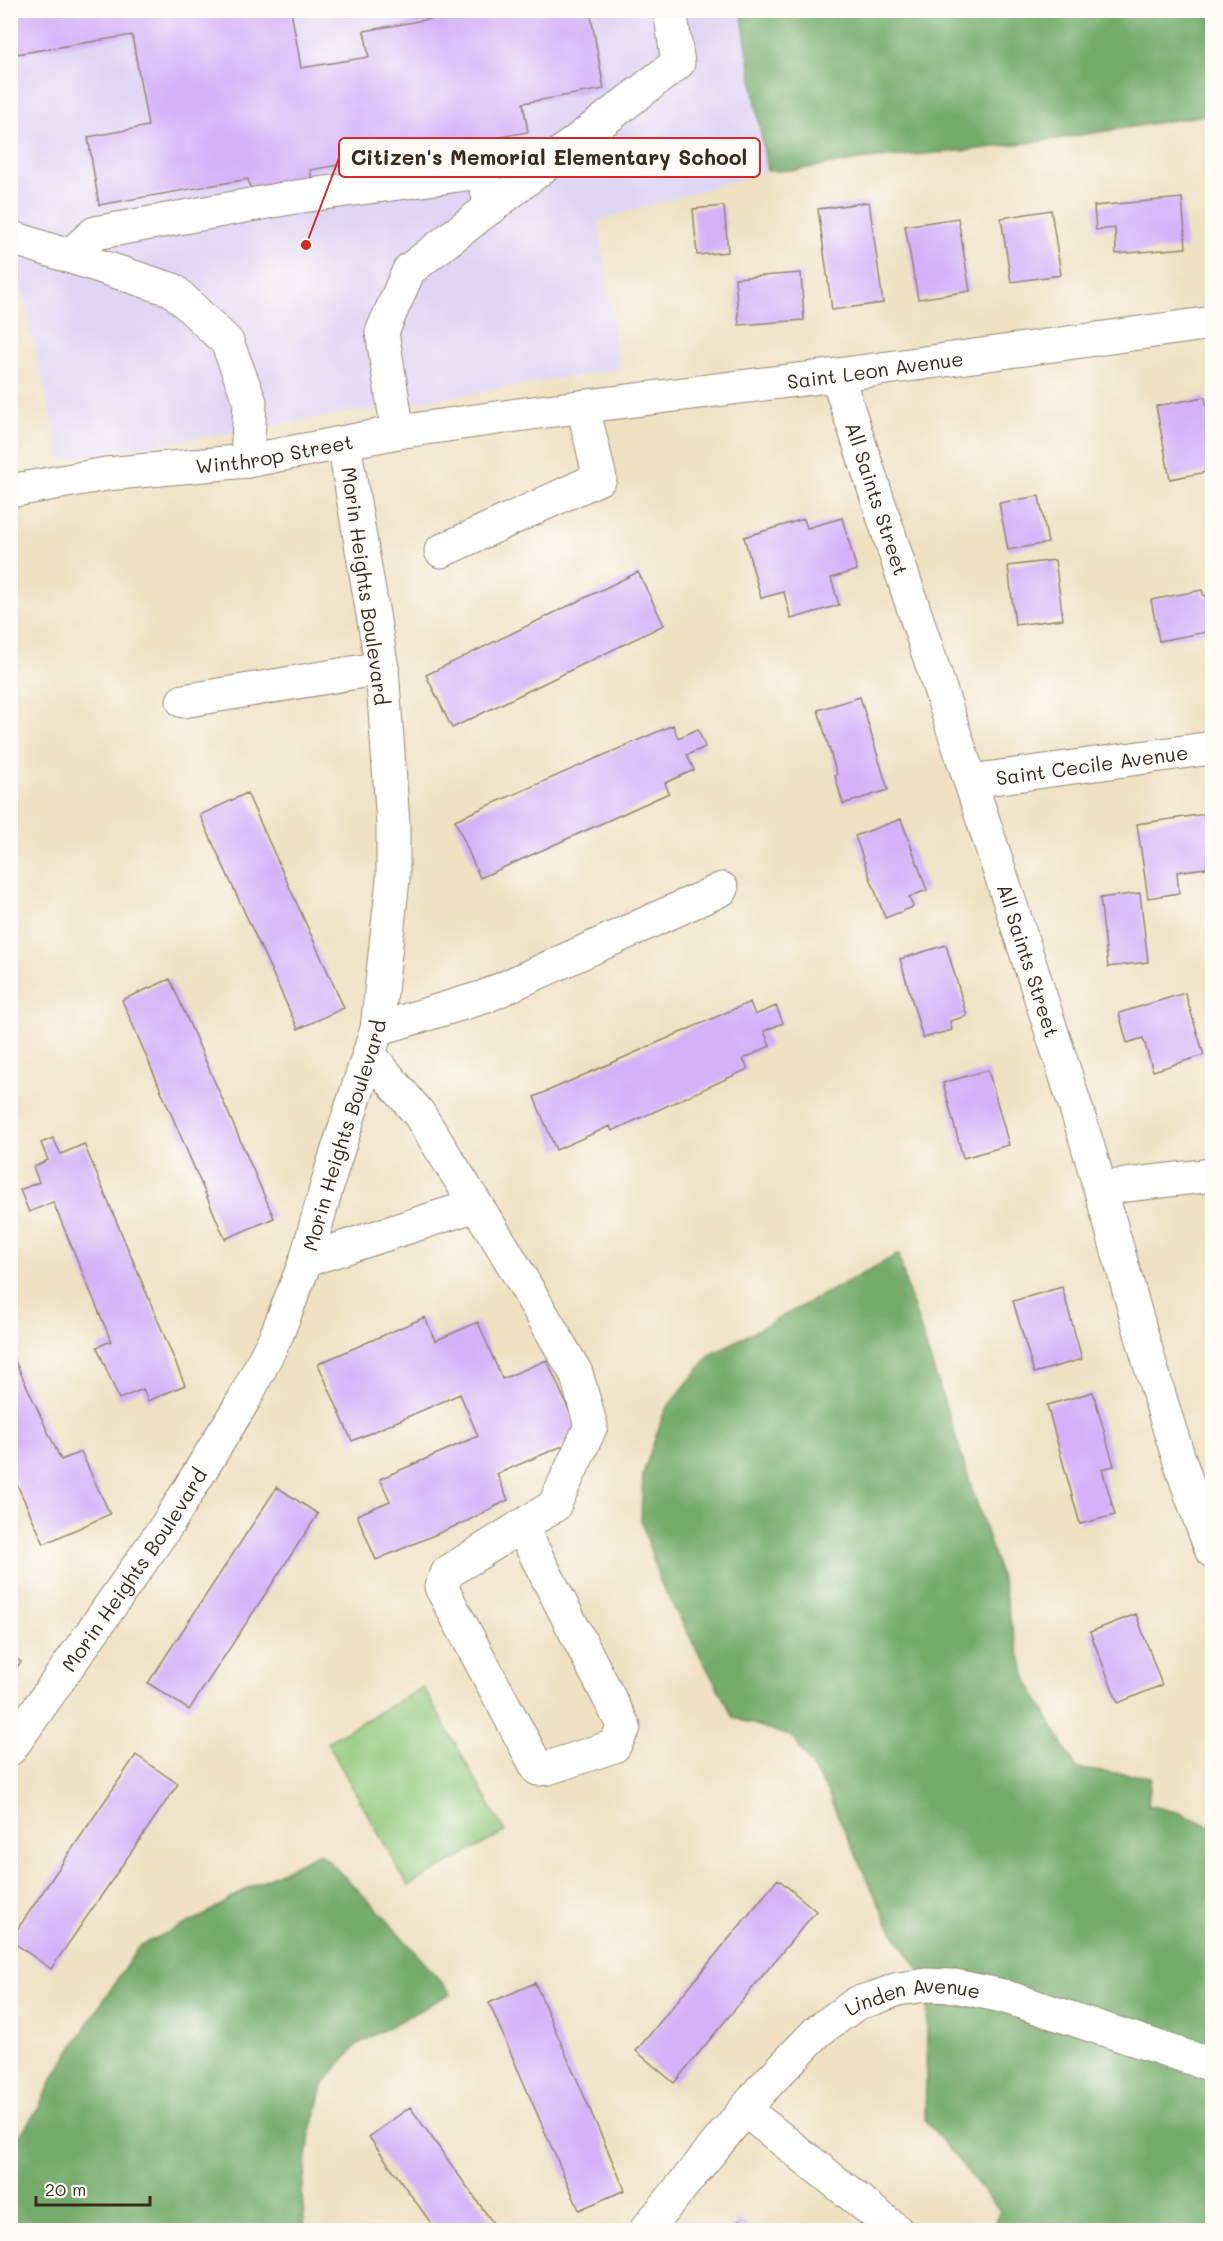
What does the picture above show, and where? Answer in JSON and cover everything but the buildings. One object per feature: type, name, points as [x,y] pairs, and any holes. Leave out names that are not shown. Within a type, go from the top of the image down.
[{"type":"street","points":[[398,432],[382,332],[409,270],[678,63],[670,10]]},
{"type":"street","points":[[70,255],[94,233],[295,196],[481,172],[492,207]]},
{"type":"street","points":[[10,237],[173,290],[227,342],[250,402],[247,461]]},
{"type":"street","name":"Saint Leon Avenue","points":[[539,412],[837,375],[1212,323]]},
{"type":"street","name":"All Saints Street","points":[[837,375],[971,781],[1101,1188],[1178,1456],[1212,1551]]},
{"type":"street","points":[[441,551],[600,478],[583,406]]},
{"type":"street","name":"Winthrop Street","points":[[10,491],[106,474],[247,461],[398,432],[539,412]]},
{"type":"street","name":"Morin Heights Boulevard","points":[[10,1749],[169,1522],[245,1398],[277,1334],[306,1260],[335,1158],[373,1041],[393,879],[393,824],[382,668],[344,443]]},
{"type":"street","points":[[183,701],[382,668]]},
{"type":"street","name":"Saint Cecile Avenue","points":[[971,781],[1212,748]]},
{"type":"street","points":[[521,1526],[624,1726],[614,1746],[548,1768],[538,1768],[441,1587],[448,1572],[521,1526],[554,1506],[591,1426],[576,1373],[476,1205],[373,1041],[484,998],[722,889]]},
{"type":"street","points":[[1101,1188],[1212,1175]]},
{"type":"street","points":[[306,1260],[476,1205]]},
{"type":"street","name":"Linden Avenue","points":[[646,2230],[746,2109],[818,2031],[857,2003],[898,1989],[955,1986],[1003,1996],[1212,2065]]},
{"type":"street","points":[[746,2109],[896,2230]]},
{"type":"shaded area","points":[[11,11],[741,11],[767,171],[599,220],[619,369],[61,460],[17,270],[11,271]]},
{"type":"green space","points":[[741,11],[1212,11],[1212,114],[971,150],[767,171]]},
{"type":"green space","points":[[899,1254],[905,1281],[1003,1584],[1012,1628],[1027,1680],[1077,1769],[1151,1777],[1148,1805],[1180,1813],[1212,1827],[1212,2230],[991,2230],[1000,2211],[925,2120],[928,1984],[888,1924],[825,1788],[793,1737],[734,1718],[660,1582],[641,1520],[643,1474],[665,1410],[710,1355]]},
{"type":"green space","points":[[423,1687],[505,1832],[408,1886],[327,1742]]},
{"type":"green space","points":[[320,1853],[380,1912],[451,1993],[356,2045],[324,2083],[310,2135],[302,2194],[305,2230],[11,2230],[11,2148],[38,2109],[54,2076],[139,1946],[203,1916],[246,1889]]},
{"type":"place","name":"Citizen's Memorial Elementary School","points":[[306,245]]}]
